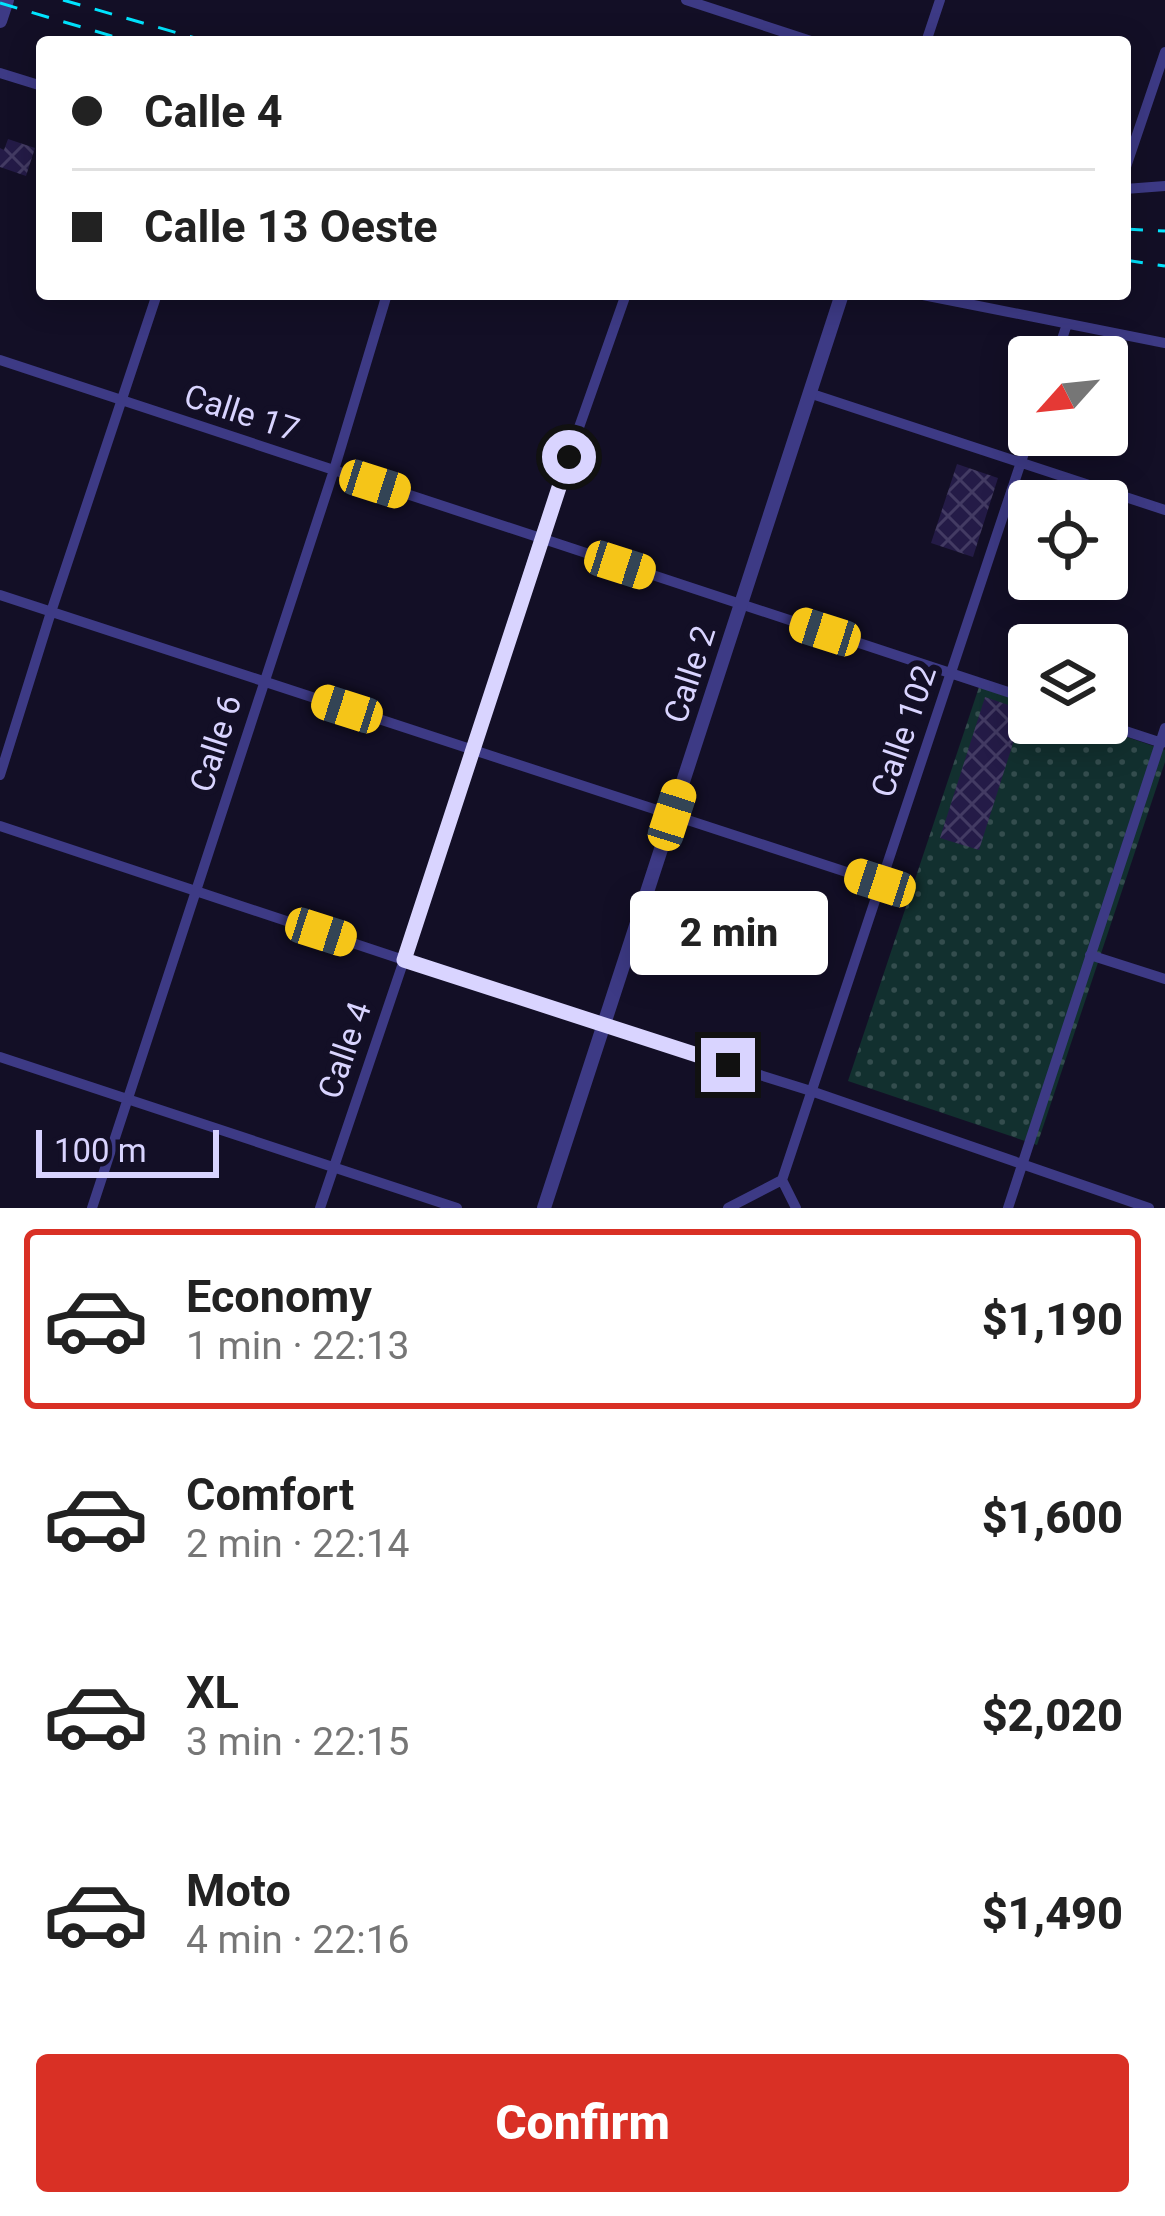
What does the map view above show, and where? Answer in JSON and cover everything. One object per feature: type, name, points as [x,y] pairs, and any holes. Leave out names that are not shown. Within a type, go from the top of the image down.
[{"type":"street","points":[[0,21],[7,0]]},
{"type":"street","points":[[686,0],[715,4],[798,36]]},
{"type":"street","points":[[928,36],[940,0]]},
{"type":"street","points":[[1131,152],[1165,52]]},
{"type":"street","points":[[0,73],[36,84]]},
{"type":"street","points":[[1131,189],[1165,186]]},
{"type":"street","points":[[0,775],[155,300]]},
{"type":"street","name":"Calle 6","points":[[92,1208],[385,300]]},
{"type":"street","name":"Calle 4","points":[[320,1208],[540,538],[624,300]]},
{"type":"street","name":"Calle 2","points":[[544,1208],[840,300]]},
{"type":"street","points":[[948,300],[1165,343]]},
{"type":"street","points":[[1063,336],[1067,324]]},
{"type":"street","name":"Calle 17","points":[[0,360],[1008,692]]},
{"type":"street","points":[[809,393],[1165,510]]},
{"type":"street","name":"Calle 102","points":[[782,1180],[1023,456]]},
{"type":"street","points":[[0,595],[880,883]]},
{"type":"street","points":[[1007,1208],[1165,728]]},
{"type":"street","points":[[1128,732],[1162,743]]},
{"type":"street","points":[[0,826],[811,1090],[1149,1208]]},
{"type":"street","points":[[1090,955],[1165,980]]},
{"type":"street","points":[[0,1057],[457,1208]]},
{"type":"street","points":[[728,1208],[782,1180],[796,1208]]},
{"type":"green space","points":[[979,687],[1008,697],[1008,744],[1128,744],[1128,737],[1165,750],[1165,762],[1037,1145],[848,1081]]},
{"type":"building","points":[[8,139],[35,148],[26,176],[0,167],[0,148],[4,150]]},
{"type":"building","points":[[957,464],[998,478],[973,557],[931,543]]},
{"type":"building","points":[[985,697],[1008,705],[1008,744],[1013,744],[979,850],[940,838]]},
{"type":"railway","points":[[63,0],[188,36]]},
{"type":"railway","points":[[0,3],[112,36]]},
{"type":"railway","points":[[1131,229],[1165,231]]},
{"type":"railway","points":[[1131,261],[1165,266]]},
{"type":"route","points":[[569,457],[404,960],[728,1065]]}]
